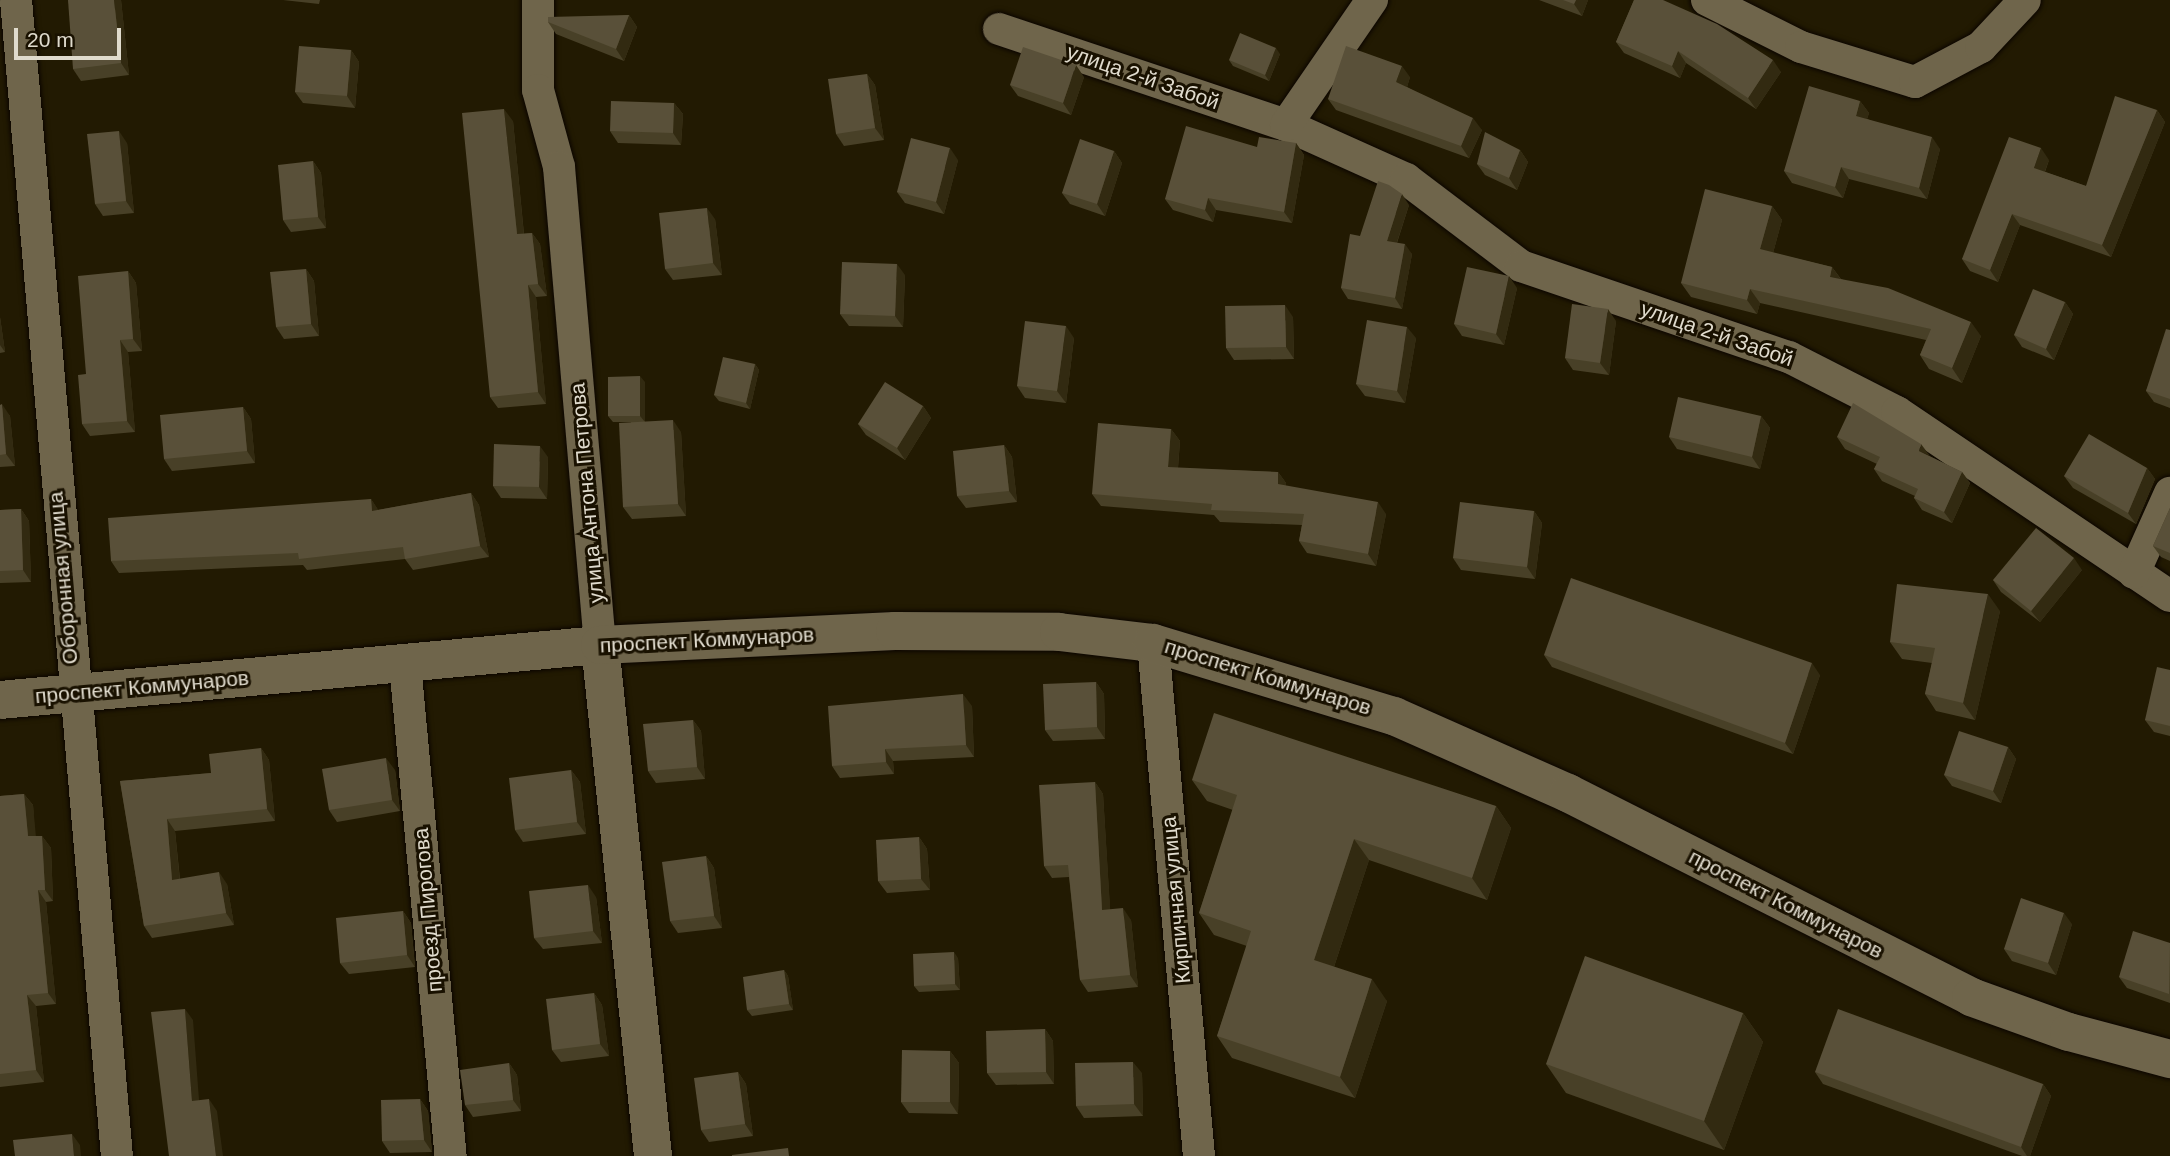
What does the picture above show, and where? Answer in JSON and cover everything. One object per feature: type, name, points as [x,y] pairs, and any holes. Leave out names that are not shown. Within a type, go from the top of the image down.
[{"type":"street","name":"Оборонная улица","points":[[16,0],[73,692],[117,1156]]},
{"type":"street","name":"улица Антона Петрова","points":[[538,0],[538,90],[559,167],[600,645],[653,1156]]},
{"type":"street","points":[[1286,125],[1372,0]]},
{"type":"street","points":[[1707,0],[1801,47],[1915,82],[1981,47],[2025,0]]},
{"type":"street","name":"улица 2-й Забой","points":[[999,29],[1286,125],[1406,179],[1521,266],[1789,357],[1898,412],[2170,596]]},
{"type":"street","points":[[2134,573],[2170,493]]},
{"type":"street","name":"проспект Коммунаров","points":[[0,700],[600,645],[895,631],[1059,632],[1153,643],[1394,716],[1568,793],[1971,997],[2069,1032],[2170,1059]]},
{"type":"street","name":"Кирпичная улица","points":[[1153,643],[1199,1156]]},
{"type":"street","name":"проезд Пирогова","points":[[405,664],[451,1156]]},
{"type":"building","points":[[68,0],[114,0],[121,63],[73,69]]},
{"type":"building","points":[[1634,0],[1663,0],[1717,24],[1773,60],[1748,98],[1678,51],[1672,66],[1616,42]]},
{"type":"building","points":[[629,15],[616,49],[548,22],[548,17]]},
{"type":"building","points":[[1240,33],[1276,48],[1265,75],[1229,60]]},
{"type":"building","points":[[299,46],[351,50],[347,96],[295,92]]},
{"type":"building","points":[[1346,46],[1402,66],[1396,82],[1473,118],[1461,146],[1328,99]]},
{"type":"building","points":[[1023,47],[1076,65],[1063,103],[1010,85]]},
{"type":"building","points":[[867,74],[875,128],[836,134],[828,79]]},
{"type":"building","points":[[1809,86],[1860,101],[1856,116],[1932,137],[1919,188],[1841,167],[1835,187],[1784,171]]},
{"type":"building","points":[[2115,96],[2157,110],[2102,245],[2012,214],[1990,270],[1962,259],[2009,137],[2041,148],[2034,168],[2086,186]]},
{"type":"building","points":[[611,101],[674,103],[673,133],[610,131]]},
{"type":"building","points":[[504,109],[517,234],[532,233],[538,284],[528,285],[538,392],[490,397],[462,113]]},
{"type":"building","points":[[1186,126],[1257,147],[1259,137],[1296,143],[1284,212],[1208,198],[1205,210],[1165,199]]},
{"type":"building","points":[[119,131],[126,201],[95,204],[87,134]]},
{"type":"building","points":[[1485,132],[1520,150],[1509,178],[1477,164]]},
{"type":"building","points":[[911,138],[950,148],[936,202],[897,192]]},
{"type":"building","points":[[1080,139],[1114,151],[1097,204],[1062,193]]},
{"type":"building","points":[[313,161],[318,217],[283,220],[278,165]]},
{"type":"building","points":[[1378,181],[1402,194],[1387,241],[1405,244],[1395,298],[1341,288],[1350,234],[1360,236]]},
{"type":"building","points":[[1705,189],[1772,206],[1760,249],[1832,267],[1830,277],[1888,288],[1971,322],[1952,368],[1920,355],[1931,329],[1750,289],[1747,300],[1681,283]]},
{"type":"building","points":[[707,208],[713,263],[665,269],[659,213]]},
{"type":"building","points":[[842,262],[897,264],[895,316],[840,314]]},
{"type":"building","points":[[1467,267],[1509,276],[1496,334],[1454,324]]},
{"type":"building","points":[[306,269],[311,324],[276,327],[270,272]]},
{"type":"building","points":[[128,271],[133,339],[120,340],[127,421],[82,424],[78,375],[86,374],[78,276]]},
{"type":"building","points":[[2033,289],[2065,302],[2046,349],[2014,335]]},
{"type":"building","points":[[1572,304],[1608,309],[1600,363],[1565,358]]},
{"type":"building","points":[[1285,305],[1286,347],[1226,348],[1225,306]]},
{"type":"building","points":[[1367,320],[1407,327],[1397,391],[1356,384]]},
{"type":"building","points":[[1025,321],[1066,326],[1057,391],[1017,386]]},
{"type":"building","points":[[2166,329],[2170,330],[2170,399],[2146,391]]},
{"type":"building","points":[[723,357],[755,364],[746,403],[714,395]]},
{"type":"building","points":[[640,376],[640,416],[608,416],[608,377]]},
{"type":"building","points":[[885,382],[923,406],[897,448],[858,424]]},
{"type":"building","points":[[1678,397],[1761,416],[1752,457],[1669,437]]},
{"type":"building","points":[[1853,403],[1921,444],[1919,451],[1962,472],[1944,512],[1914,498],[1918,489],[1874,469],[1880,457],[1837,437]]},
{"type":"building","points":[[2,404],[6,454],[0,455],[0,405]]},
{"type":"building","points":[[243,407],[247,451],[164,459],[160,415]]},
{"type":"building","points":[[673,420],[678,504],[623,507],[619,423]]},
{"type":"building","points":[[1098,423],[1171,429],[1168,467],[1278,472],[1278,484],[1378,502],[1368,554],[1299,541],[1304,514],[1211,510],[1212,504],[1092,494]]},
{"type":"building","points":[[2089,434],[2147,468],[2128,513],[2064,476]]},
{"type":"building","points":[[494,444],[540,446],[539,487],[493,486]]},
{"type":"building","points":[[1004,445],[1009,491],[957,496],[953,451]]},
{"type":"building","points":[[471,493],[480,546],[405,559],[403,547],[299,559],[298,553],[111,561],[108,518],[371,499],[372,511]]},
{"type":"building","points":[[1460,502],[1534,511],[1527,567],[1453,558]]},
{"type":"building","points":[[2170,508],[2170,553],[2153,546]]},
{"type":"building","points":[[21,509],[23,570],[0,571],[0,510]]},
{"type":"building","points":[[2036,528],[2074,558],[2031,611],[1993,580]]},
{"type":"building","points":[[1571,578],[1812,663],[1785,743],[1544,655]]},
{"type":"building","points":[[1897,584],[1988,594],[1963,703],[1925,694],[1935,648],[1890,642]]},
{"type":"building","points":[[2157,667],[2170,670],[2170,726],[2145,720]]},
{"type":"building","points":[[1096,682],[1097,727],[1045,730],[1043,684]]},
{"type":"building","points":[[963,694],[966,745],[885,749],[886,762],[832,766],[828,706]]},
{"type":"building","points":[[1214,713],[1496,806],[1472,878],[1354,839],[1314,960],[1372,979],[1340,1077],[1217,1036],[1251,931],[1199,913],[1237,795],[1192,780]]},
{"type":"building","points":[[693,720],[697,767],[648,771],[643,724]]},
{"type":"building","points":[[1959,731],[2008,747],[1993,791],[1944,775]]},
{"type":"building","points":[[261,748],[267,809],[167,819],[172,880],[219,872],[226,913],[144,926],[120,781],[211,773],[209,754]]},
{"type":"building","points":[[386,758],[392,800],[329,810],[322,769]]},
{"type":"building","points":[[571,770],[577,822],[515,830],[509,778]]},
{"type":"building","points":[[1095,782],[1102,910],[1123,908],[1130,975],[1080,980],[1068,865],[1044,866],[1039,785]]},
{"type":"building","points":[[24,794],[28,836],[42,836],[45,890],[38,890],[48,993],[27,995],[36,1070],[0,1074],[0,796]]},
{"type":"building","points":[[919,837],[921,879],[878,881],[876,840]]},
{"type":"building","points":[[706,856],[714,916],[670,921],[662,862]]},
{"type":"building","points":[[588,885],[593,931],[534,938],[529,891]]},
{"type":"building","points":[[2021,898],[2064,913],[2048,963],[2004,949]]},
{"type":"building","points":[[403,911],[407,955],[340,963],[336,918]]},
{"type":"building","points":[[2133,931],[2170,943],[2169,994],[2119,977]]},
{"type":"building","points":[[954,952],[955,984],[914,986],[913,954]]},
{"type":"building","points":[[1585,956],[1743,1013],[1704,1121],[1546,1064]]},
{"type":"building","points":[[784,970],[789,1004],[747,1010],[743,977]]},
{"type":"building","points":[[594,993],[600,1044],[552,1050],[546,999]]},
{"type":"building","points":[[185,1009],[192,1101],[209,1099],[216,1156],[169,1156],[151,1012]]},
{"type":"building","points":[[1838,1009],[2043,1084],[2021,1147],[1815,1072]]},
{"type":"building","points":[[1045,1029],[1046,1072],[987,1073],[986,1031]]},
{"type":"building","points":[[902,1050],[950,1051],[950,1102],[901,1102]]},
{"type":"building","points":[[1133,1062],[1134,1104],[1076,1106],[1075,1063]]},
{"type":"building","points":[[509,1063],[513,1100],[465,1105],[460,1070]]},
{"type":"building","points":[[738,1072],[745,1124],[701,1130],[694,1078]]},
{"type":"building","points":[[420,1099],[424,1140],[382,1141],[381,1100]]},
{"type":"building","points":[[72,1134],[74,1156],[15,1156],[13,1140]]},
{"type":"building","points":[[788,1148],[789,1156],[732,1156],[732,1155]]}]
